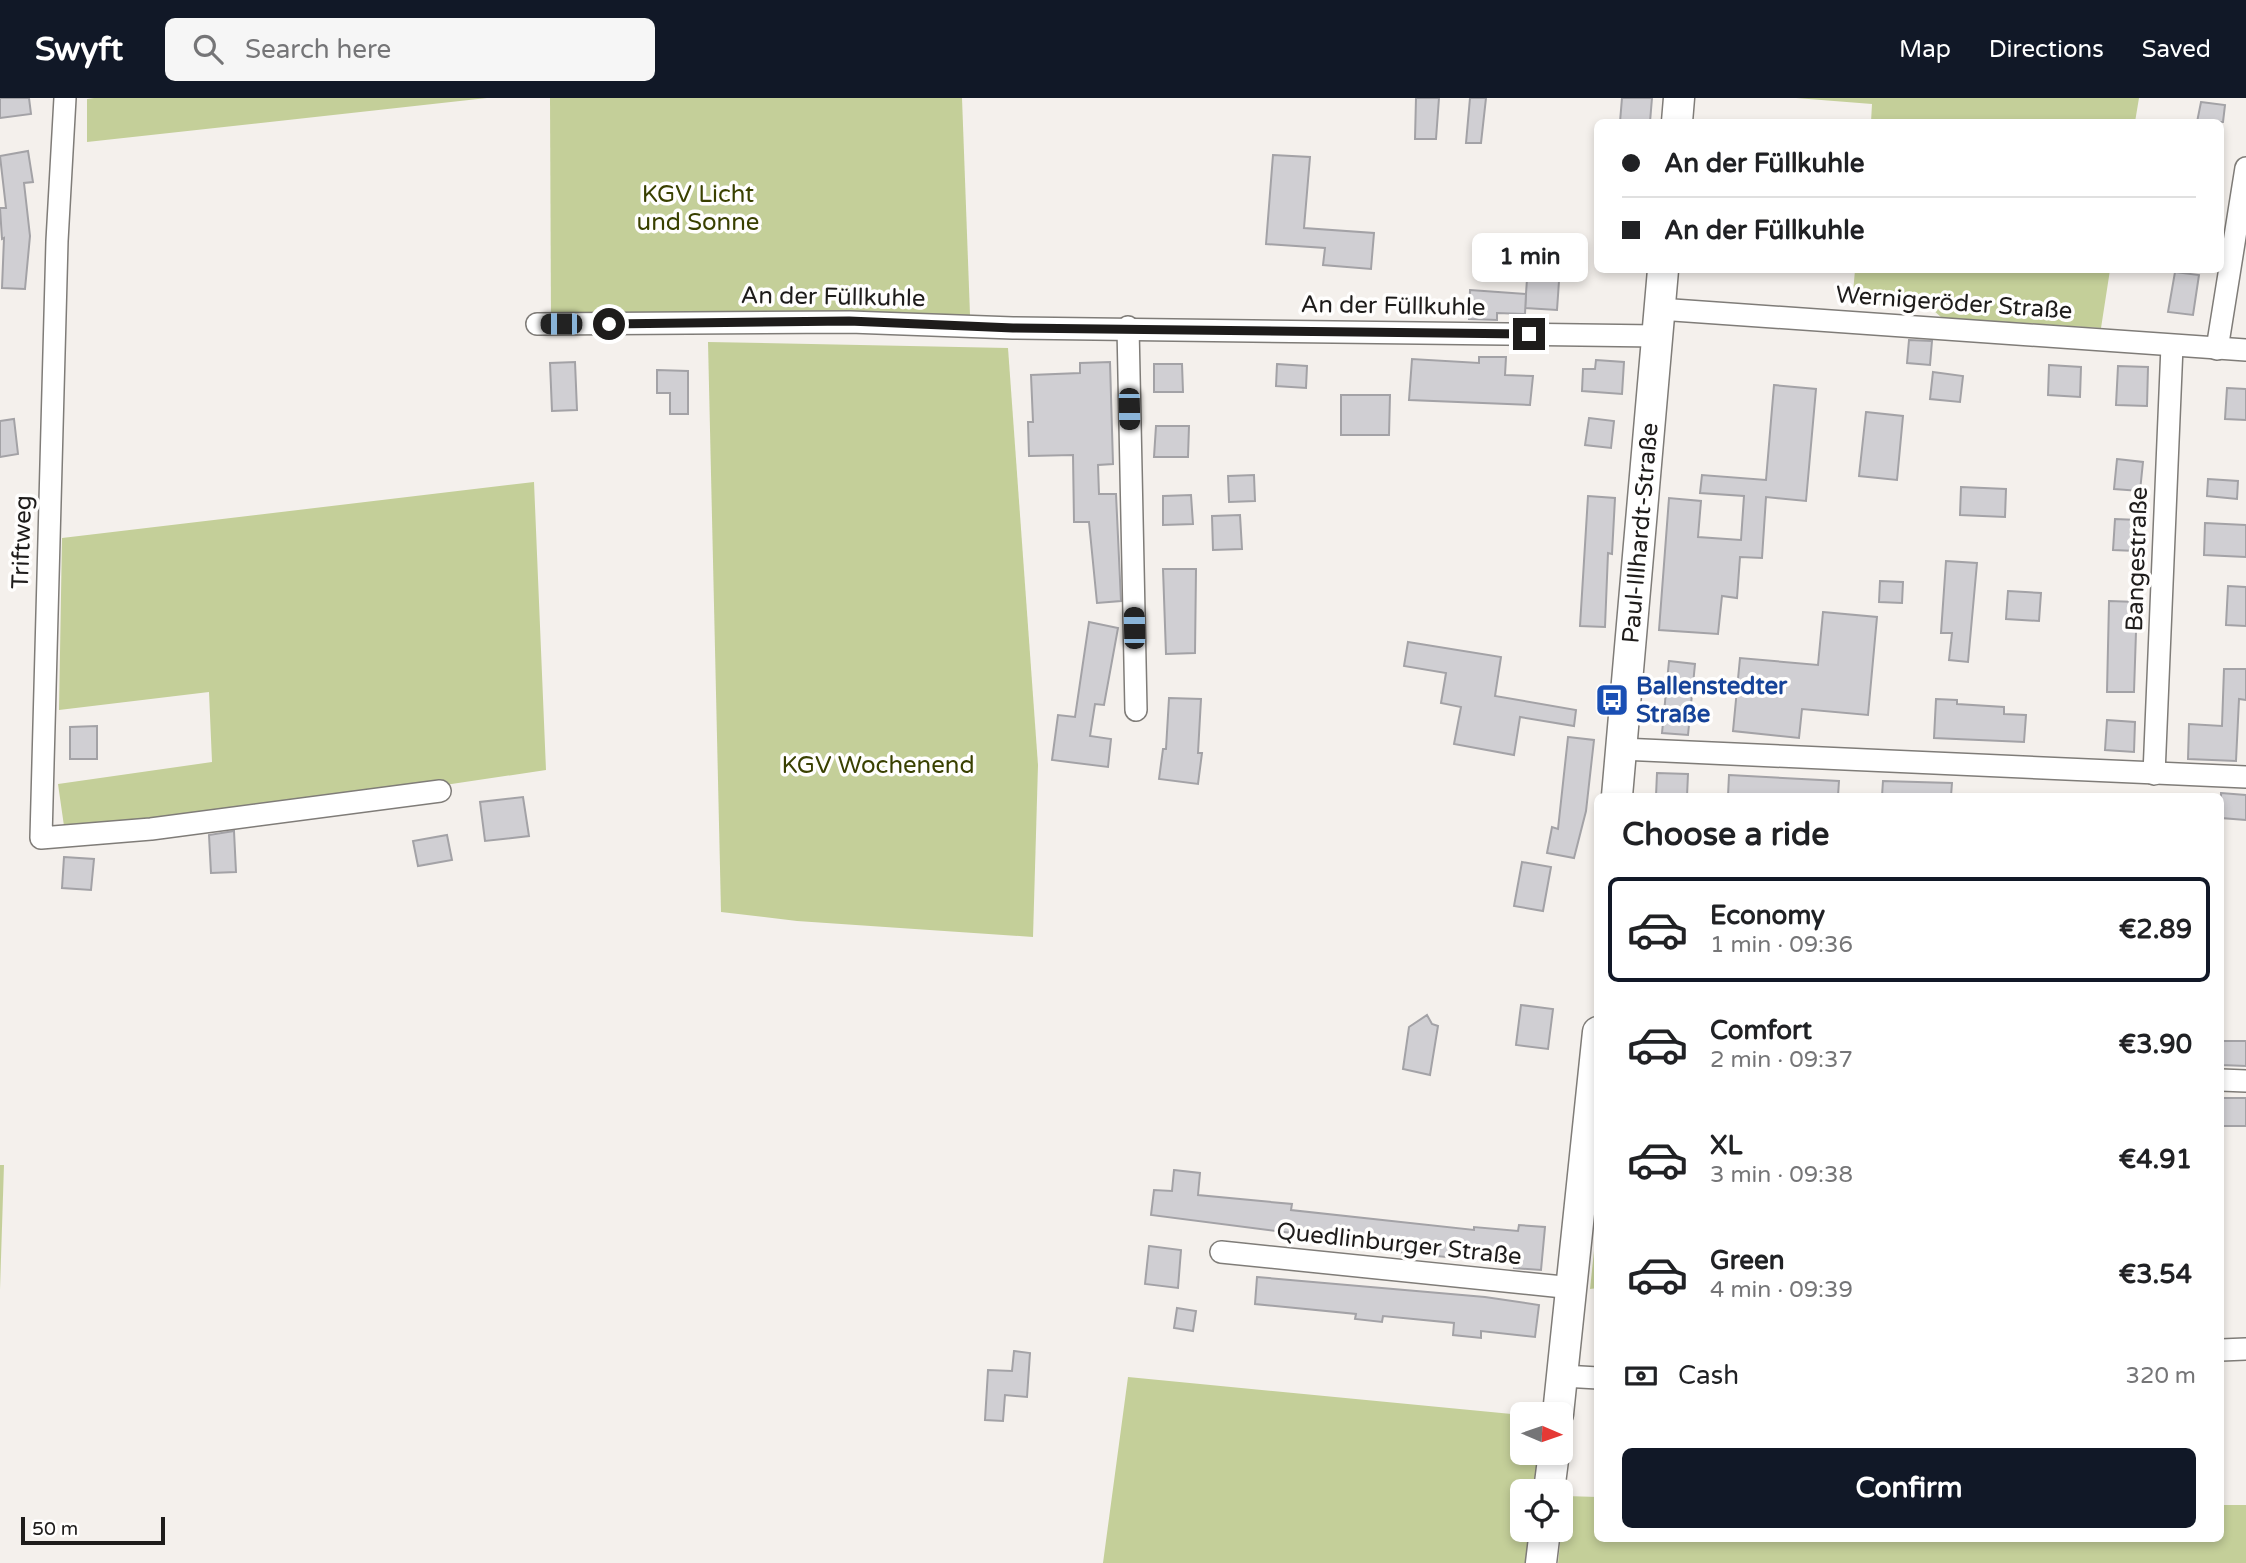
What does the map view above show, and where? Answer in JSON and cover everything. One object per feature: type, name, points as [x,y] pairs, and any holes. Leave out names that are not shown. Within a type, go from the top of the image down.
[{"type":"street","name":"Triftweg","points":[[65,98],[57,241],[41,838],[151,829],[440,791]]},
{"type":"street","points":[[1677,119],[1679,98]]},
{"type":"street","points":[[2217,349],[2246,168]]},
{"type":"street","name":"Paul-Illhardt-Straße","points":[[1618,793],[1663,273]]},
{"type":"street","name":"An der Füllkuhle","points":[[537,324],[849,321],[1013,328],[1658,323]]},
{"type":"street","name":"Wernigeröder Straße","points":[[1658,323],[2246,350]]},
{"type":"street","points":[[1128,327],[1136,710]]},
{"type":"street","name":"Bangestraße","points":[[2154,774],[2172,346]]},
{"type":"street","points":[[1621,749],[2246,777]]},
{"type":"street","points":[[1560,1402],[1594,1079]]},
{"type":"street","points":[[2224,1080],[2246,1081]]},
{"type":"street","name":"Quedlinburger Straße","points":[[1221,1252],[1573,1287]]},
{"type":"street","points":[[2224,1350],[2246,1349]]},
{"type":"street","points":[[1563,1376],[1594,1378]]},
{"type":"street","points":[[1541,1563],[1544,1542]]},
{"type":"green space","points":[[487,98],[87,142],[87,99]]},
{"type":"green space","name":"KGV Licht und Sonne","points":[[550,98],[962,98],[970,315],[551,320]]},
{"type":"green space","points":[[1796,98],[2139,98],[2136,119],[1871,119],[1872,104]]},
{"type":"green space","points":[[1855,273],[2110,273],[2101,328],[1942,318],[1932,309],[1852,304]]},
{"type":"green space","name":"KGV Wochenend","points":[[708,342],[1008,348],[1038,765],[1033,937],[797,921],[721,912]]},
{"type":"green space","points":[[534,482],[546,770],[291,808],[64,826],[58,784],[212,762],[209,692],[59,710],[62,538]]},
{"type":"green space","points":[[0,1165],[4,1165],[0,1289]]},
{"type":"green space","points":[[1594,1251],[1594,1288],[1590,1289]]},
{"type":"green space","points":[[1128,1377],[1510,1414],[1510,1465],[1542,1465],[1540,1479],[1510,1479],[1510,1542],[1533,1542],[1530,1563],[1103,1563]]},
{"type":"green space","points":[[1573,1496],[1594,1497],[1594,1542],[2224,1542],[2224,1505],[2246,1505],[2246,1563],[1558,1563],[1560,1542],[1573,1542]]},
{"type":"building","points":[[0,98],[29,98],[31,114],[0,118]]},
{"type":"building","points":[[1416,98],[1439,98],[1436,139],[1415,139]]},
{"type":"building","points":[[1470,98],[1486,98],[1481,143],[1466,143]]},
{"type":"building","points":[[1622,98],[1652,98],[1650,119],[1620,119]]},
{"type":"building","points":[[2201,102],[2225,105],[2223,119],[2198,119]]},
{"type":"building","points":[[28,151],[33,182],[24,183],[30,236],[25,289],[2,288],[4,238],[2,239],[0,208],[6,208],[0,156]]},
{"type":"building","points":[[1273,155],[1310,157],[1304,228],[1374,233],[1371,269],[1323,265],[1325,248],[1266,244]]},
{"type":"building","points":[[2175,273],[2199,275],[2193,315],[2168,312]]},
{"type":"building","points":[[1527,279],[1559,281],[1557,310],[1525,308]]},
{"type":"building","points":[[1470,290],[1526,294],[1525,314],[1497,313],[1497,320],[1469,319]]},
{"type":"building","points":[[1909,340],[1932,341],[1930,365],[1907,363]]},
{"type":"building","points":[[1479,357],[1506,357],[1505,375],[1533,376],[1530,405],[1409,400],[1412,359],[1479,363]]},
{"type":"building","points":[[1596,360],[1624,362],[1622,394],[1582,391],[1583,369],[1595,369]]},
{"type":"building","points":[[575,362],[577,410],[552,411],[550,363]]},
{"type":"building","points":[[1110,362],[1113,464],[1098,465],[1099,494],[1116,494],[1121,601],[1097,603],[1089,522],[1074,522],[1073,455],[1029,456],[1028,422],[1033,422],[1031,375],[1080,373],[1080,363]]},
{"type":"building","points":[[1154,364],[1182,364],[1183,392],[1154,392]]},
{"type":"building","points":[[1277,364],[1307,366],[1306,388],[1276,386]]},
{"type":"building","points":[[2049,365],[2081,367],[2080,397],[2048,395]]},
{"type":"building","points":[[2118,366],[2148,367],[2147,406],[2116,405]]},
{"type":"building","points":[[657,370],[688,371],[688,414],[670,414],[670,393],[657,393]]},
{"type":"building","points":[[1933,372],[1963,376],[1960,402],[1930,399]]},
{"type":"building","points":[[1774,385],[1816,389],[1806,501],[1766,497],[1762,558],[1740,557],[1737,598],[1722,596],[1718,634],[1659,630],[1669,498],[1701,501],[1698,537],[1741,540],[1744,496],[1700,493],[1702,475],[1766,480]]},
{"type":"building","points":[[2227,388],[2246,389],[2246,420],[2225,419]]},
{"type":"building","points":[[1341,395],[1390,395],[1389,435],[1341,435]]},
{"type":"building","points":[[1866,412],[1903,416],[1897,480],[1859,476]]},
{"type":"building","points":[[1589,418],[1614,421],[1611,448],[1585,445]]},
{"type":"building","points":[[14,419],[18,454],[0,457],[0,421]]},
{"type":"building","points":[[1156,426],[1189,426],[1188,457],[1154,457]]},
{"type":"building","points":[[2117,459],[2143,462],[2140,491],[2114,489]]},
{"type":"building","points":[[1254,475],[1255,501],[1229,502],[1228,476]]},
{"type":"building","points":[[2208,479],[2238,481],[2237,499],[2207,496]]},
{"type":"building","points":[[1961,487],[2006,489],[2005,517],[1960,515]]},
{"type":"building","points":[[1191,495],[1193,524],[1163,525],[1163,496]]},
{"type":"building","points":[[1588,496],[1615,498],[1612,554],[1608,553],[1605,627],[1580,626]]},
{"type":"building","points":[[1240,515],[1242,549],[1213,550],[1212,516]]},
{"type":"building","points":[[2115,519],[2138,520],[2136,551],[2113,550]]},
{"type":"building","points":[[2205,523],[2246,525],[2246,557],[2204,555]]},
{"type":"building","points":[[1946,561],[1977,563],[1968,662],[1949,660],[1952,633],[1941,633]]},
{"type":"building","points":[[1163,569],[1196,569],[1195,653],[1166,654]]},
{"type":"building","points":[[1880,581],[1903,582],[1902,603],[1879,602]]},
{"type":"building","points":[[2228,586],[2246,587],[2246,626],[2226,625]]},
{"type":"building","points":[[2008,591],[2041,593],[2039,621],[2006,619]]},
{"type":"building","points":[[2109,601],[2137,602],[2134,692],[2107,692]]},
{"type":"building","points":[[1823,612],[1877,617],[1868,715],[1802,709],[1799,738],[1733,731],[1740,658],[1818,665]]},
{"type":"building","points":[[1089,622],[1118,628],[1104,705],[1095,704],[1090,736],[1111,739],[1108,767],[1052,760],[1058,715],[1075,717]]},
{"type":"building","points":[[1408,642],[1501,657],[1495,696],[1576,710],[1574,726],[1520,717],[1514,755],[1454,744],[1461,707],[1441,703],[1446,673],[1404,666]]},
{"type":"building","points":[[1669,661],[1695,664],[1688,735],[1662,733]]},
{"type":"building","points":[[2224,669],[2246,669],[2246,700],[2239,699],[2236,761],[2188,759],[2189,724],[2222,726]]},
{"type":"building","points":[[1169,698],[1201,699],[1198,753],[1202,753],[1198,784],[1159,779],[1163,749],[1166,749]]},
{"type":"building","points":[[1936,699],[1957,700],[1957,704],[2004,707],[2004,714],[2026,715],[2024,742],[1934,738]]},
{"type":"building","points":[[2107,720],[2135,722],[2134,752],[2105,750]]},
{"type":"building","points":[[97,726],[97,759],[70,759],[70,727]]},
{"type":"building","points":[[1568,737],[1594,740],[1586,811],[1574,858],[1547,853],[1552,827],[1558,829]]},
{"type":"building","points":[[1657,773],[1688,774],[1687,793],[1656,793]]},
{"type":"building","points":[[1729,775],[1839,781],[1838,793],[1728,793]]},
{"type":"building","points":[[1883,781],[1952,783],[1951,793],[1882,793]]},
{"type":"building","points":[[2224,793],[2246,795],[2246,820],[2224,818]]},
{"type":"building","points":[[523,797],[529,836],[485,841],[480,802]]},
{"type":"building","points":[[234,831],[236,872],[211,873],[209,835]]},
{"type":"building","points":[[447,835],[452,860],[418,866],[413,841]]},
{"type":"building","points":[[64,857],[94,859],[91,890],[62,888]]},
{"type":"building","points":[[1522,862],[1551,867],[1543,911],[1514,906]]},
{"type":"building","points":[[1521,1005],[1553,1009],[1548,1049],[1516,1045]]},
{"type":"building","points":[[1427,1015],[1432,1024],[1438,1026],[1430,1075],[1403,1069],[1409,1027]]},
{"type":"building","points":[[2224,1041],[2246,1041],[2246,1066],[2224,1065]]},
{"type":"building","points":[[2224,1098],[2246,1098],[2246,1126],[2224,1126]]},
{"type":"building","points":[[1174,1170],[1200,1173],[1198,1195],[1292,1204],[1291,1210],[1474,1230],[1474,1227],[1518,1231],[1519,1225],[1545,1227],[1541,1270],[1514,1268],[1515,1259],[1447,1253],[1446,1257],[1315,1243],[1316,1236],[1151,1215],[1154,1190],[1172,1191]]},
{"type":"building","points":[[1149,1246],[1181,1250],[1178,1288],[1145,1284]]},
{"type":"building","points":[[1257,1277],[1485,1297],[1539,1305],[1535,1337],[1481,1331],[1481,1338],[1453,1335],[1454,1323],[1383,1316],[1382,1322],[1355,1319],[1356,1314],[1255,1304]]},
{"type":"building","points":[[1177,1308],[1196,1311],[1193,1331],[1174,1328]]},
{"type":"building","points":[[1014,1351],[1030,1353],[1027,1397],[1005,1395],[1003,1421],[985,1420],[988,1370],[1012,1371]]},
{"type":"place","name":"Ballenstedter Straße","points":[[1612,700]]},
{"type":"route","points":[[609,324],[849,321],[1013,328],[1128,327],[1529,334]]}]
